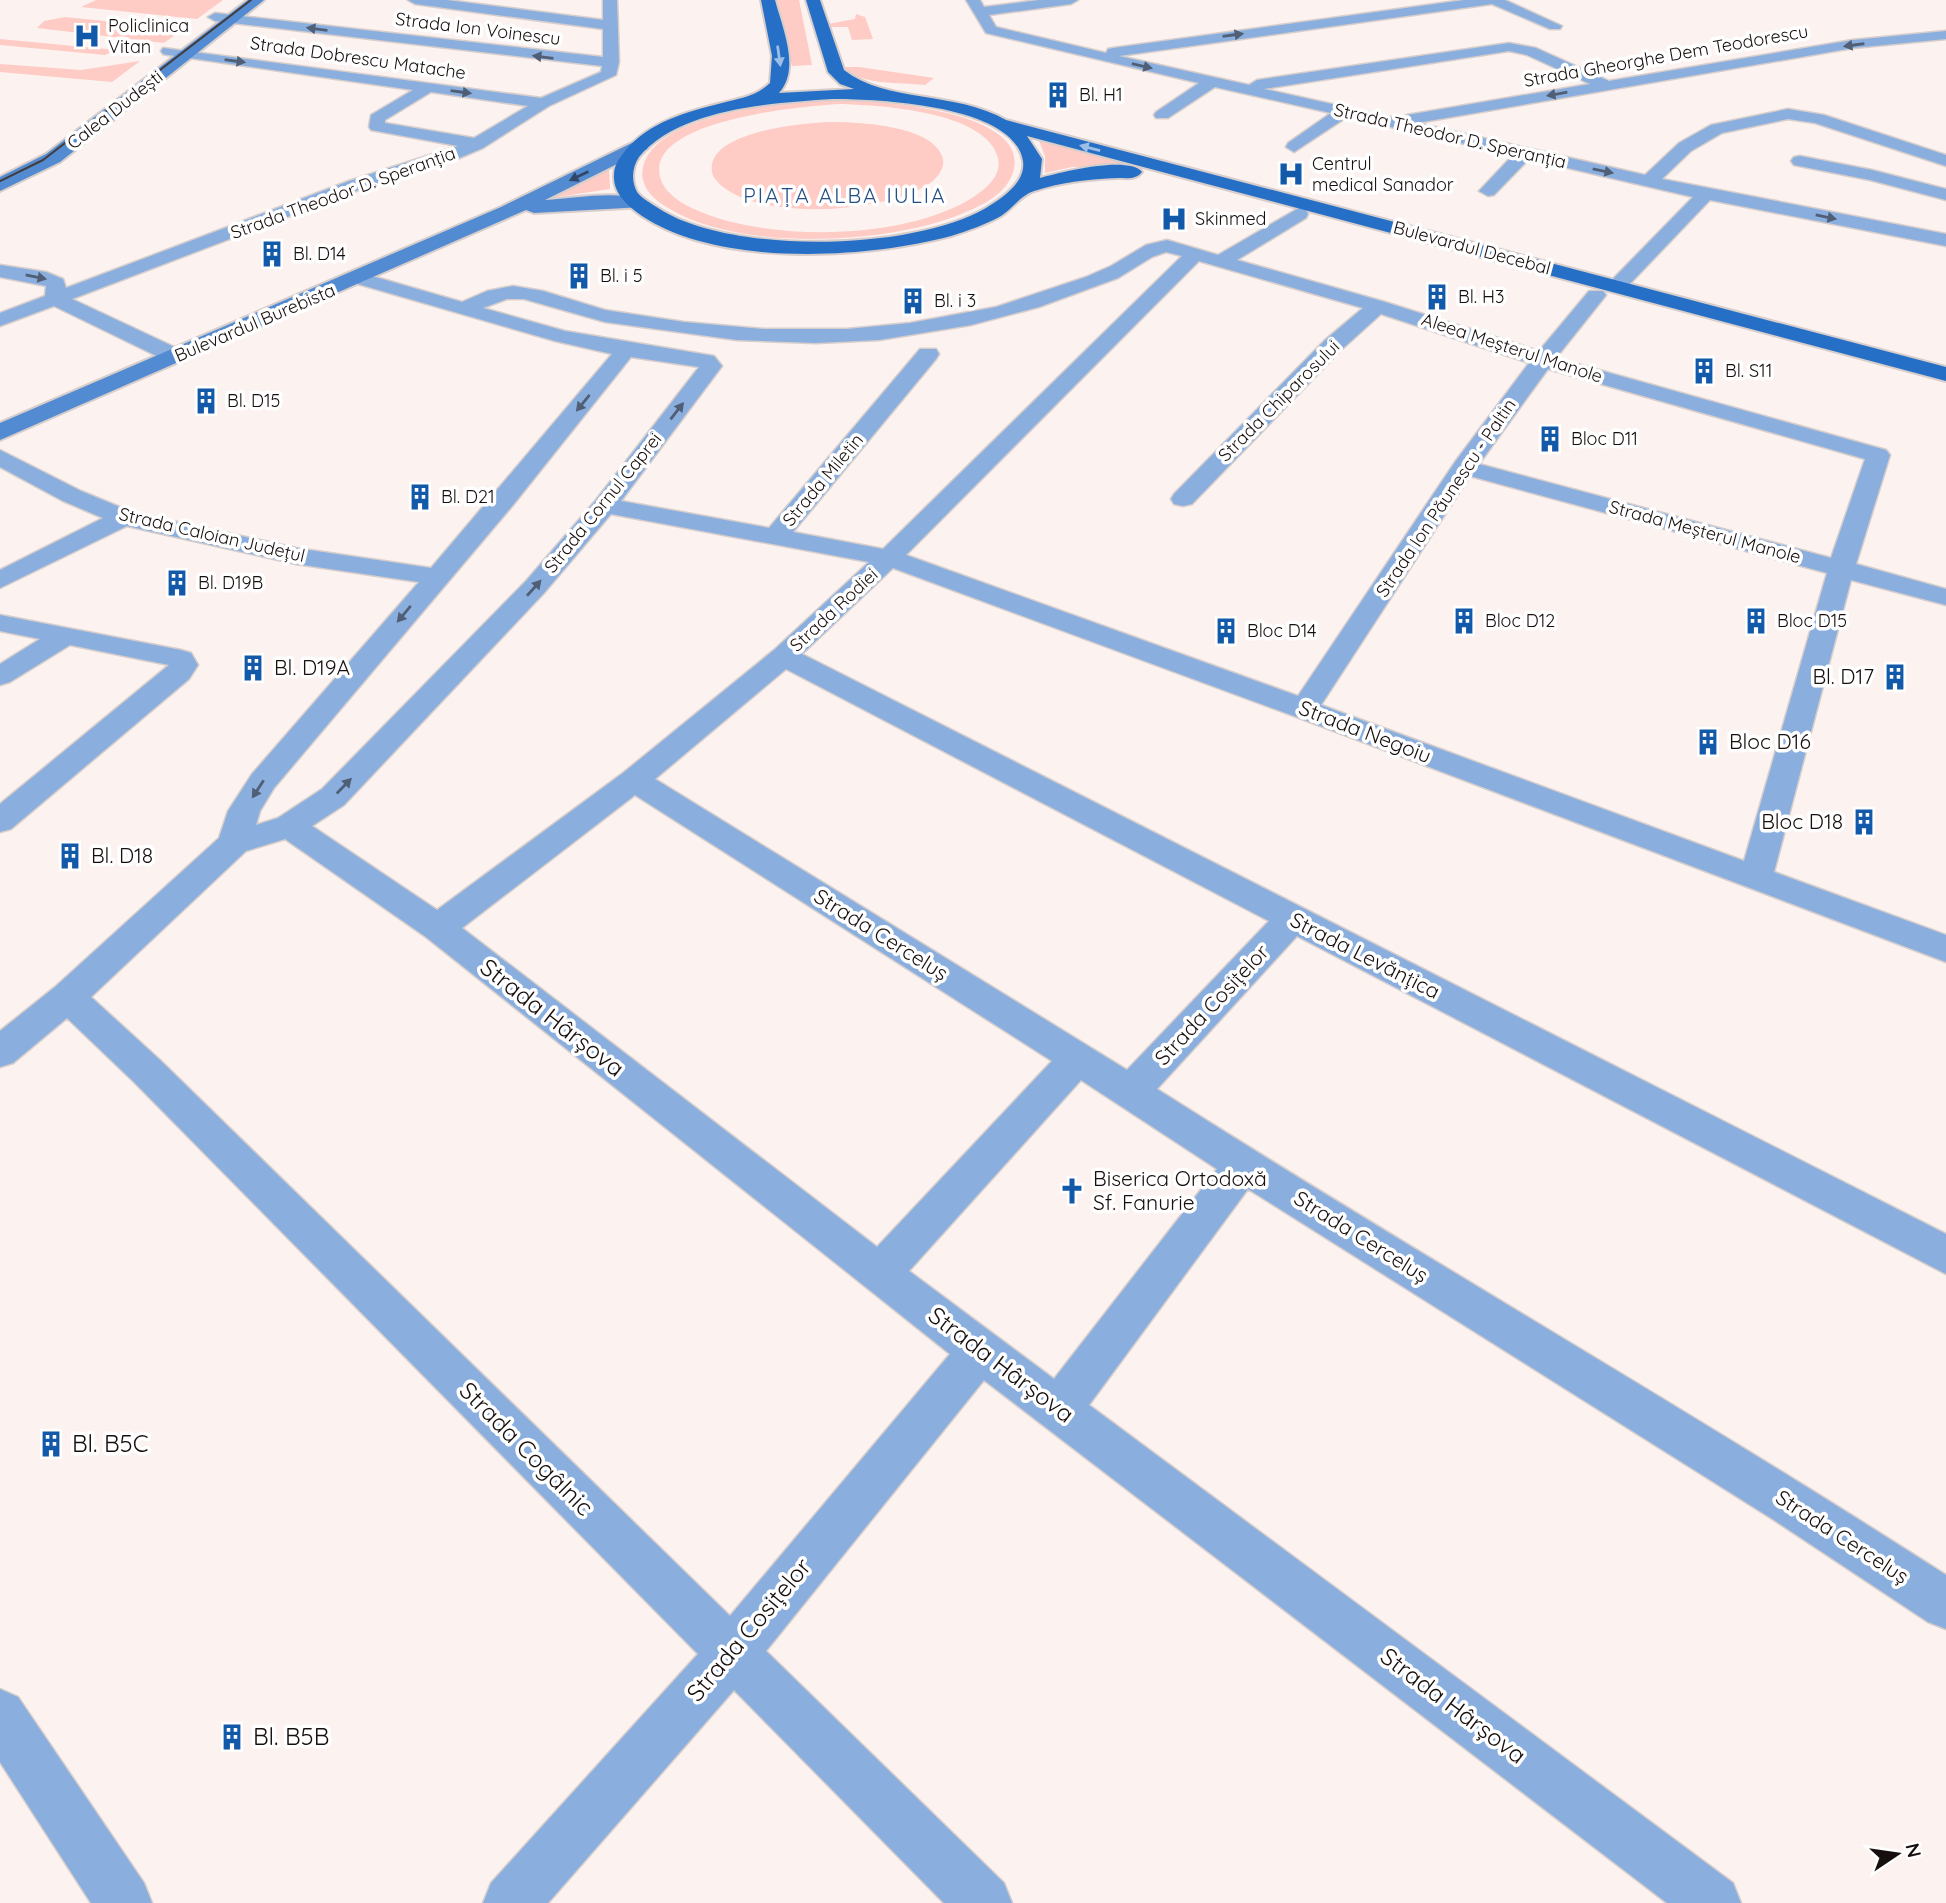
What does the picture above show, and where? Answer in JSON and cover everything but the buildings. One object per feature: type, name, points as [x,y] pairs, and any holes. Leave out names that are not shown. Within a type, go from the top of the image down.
[{"type":"main road","name":"Calea Dudești","points":[[0,185],[53,158],[187,54],[224,18],[237,0]]},
{"type":"main road","name":"Calea Dudești","points":[[0,172],[35,153],[168,51],[257,0]]},
{"type":"main road","points":[[755,101],[776,86],[781,77],[768,0]]},
{"type":"main road","points":[[813,0],[832,66],[840,76],[862,87],[898,97],[951,106],[998,123],[1018,137],[1031,153],[1032,172],[1024,188],[998,209],[955,228],[893,242],[842,247],[773,246],[720,239],[677,226],[650,214],[636,203],[626,188],[623,173],[630,156],[659,131],[689,118],[755,101],[828,94],[898,97]]},
{"type":"main road","name":"Bulevardul Decebal","points":[[998,123],[1606,290],[1946,390]]},
{"type":"main road","name":"Bulevardul Burebista","points":[[0,432],[508,211],[640,145]]},
{"type":"main road","name":"Bulevardul Decebal","points":[[1024,188],[1084,173],[1135,173],[1946,374]]},
{"type":"main road","name":"Bulevardul Burebista","points":[[508,211],[586,202],[636,203]]},
{"type":"street","points":[[415,0],[608,25]]},
{"type":"street","points":[[610,0],[608,25],[611,62]]},
{"type":"street","points":[[976,6],[1071,0]]},
{"type":"street","points":[[1092,54],[1494,0],[1555,26]]},
{"type":"street","name":"Strada Theodor D. Speranția","points":[[976,6],[991,30],[1004,34],[1706,194],[1946,240]]},
{"type":"street","name":"Strada Ion Voinescu","points":[[224,18],[579,61],[611,62]]},
{"type":"street","points":[[1363,18],[1386,29]]},
{"type":"street","name":"Strada Gheorghe Dem Teodorescu","points":[[1393,123],[1886,40],[1946,36]]},
{"type":"street","points":[[1886,40],[1934,51]]},
{"type":"street","points":[[1239,88],[1509,47],[1531,51],[1607,86]]},
{"type":"street","name":"Strada Dobrescu Matache","points":[[168,51],[543,103]]},
{"type":"street","name":"Strada Theodor D. Speranția","points":[[0,320],[365,182],[451,155],[477,144],[543,103],[608,75],[611,62]]},
{"type":"street","points":[[1162,116],[1211,82]]},
{"type":"street","points":[[428,88],[377,118],[377,127],[477,144]]},
{"type":"street","points":[[1294,146],[1345,111]]},
{"type":"street","points":[[1649,181],[1685,147],[1717,129],[1788,114],[1818,118],[1946,160]]},
{"type":"street","points":[[1488,191],[1524,154]]},
{"type":"street","points":[[1800,161],[1872,175],[1946,195]]},
{"type":"street","name":"Strada Ion Păunescu - Paltin","points":[[1304,709],[1464,467],[1541,360],[1606,290],[1706,194]]},
{"type":"street","points":[[1223,260],[1299,214]]},
{"type":"street","name":"Aleea Meșterul Manole","points":[[463,309],[494,296],[518,293],[603,315],[721,332],[817,337],[945,324],[1018,307],[1087,284],[1112,273],[1156,247],[1167,246],[1378,306],[1500,344],[1541,360],[1878,455],[1841,569],[1756,877]]},
{"type":"street","name":"Strada Rodiei","points":[[438,928],[634,780],[785,656],[889,558],[1196,253]]},
{"type":"street","points":[[0,271],[46,278],[56,283],[55,299],[177,356]]},
{"type":"street","points":[[234,843],[244,811],[263,781],[504,500],[626,350],[562,337],[358,278]]},
{"type":"street","name":"Strada Chiparosului","points":[[1183,499],[1332,346],[1378,306]]},
{"type":"street","name":"Strada Cornul Caprei","points":[[289,826],[333,797],[535,587],[605,505],[711,366],[710,363],[626,350]]},
{"type":"street","name":"Strada Miletin","points":[[605,505],[777,535],[928,354]]},
{"type":"street","name":"Strada Caloian Județul","points":[[0,457],[61,490],[124,518],[296,556],[436,577]]},
{"type":"street","name":"Strada Meșterul Manole","points":[[1464,467],[1946,597]]},
{"type":"street","points":[[0,580],[124,518]]},
{"type":"street","name":"Strada Negoiu","points":[[777,535],[889,558],[1304,709],[1536,798],[1946,949]]},
{"type":"street","points":[[0,623],[181,659],[184,665],[179,673],[0,821]]},
{"type":"street","points":[[0,676],[66,636]]},
{"type":"street","name":"Strada Levănțica","points":[[785,656],[1946,1255]]},
{"type":"street","name":"Strada Cerceluș","points":[[634,780],[1078,1058],[1243,1165],[1791,1503],[1946,1604]]},
{"type":"street","points":[[0,1052],[68,997],[234,843],[289,826]]},
{"type":"street","name":"Strada Hârșova","points":[[289,826],[438,928],[878,1274],[1713,1903]]},
{"type":"street","name":"Strada Cosițelor","points":[[1131,1092],[1293,918]]},
{"type":"street","name":"Strada Cogâlnic","points":[[68,997],[148,1071],[984,1903]]},
{"type":"street","points":[[878,1274],[1078,1058]]},
{"type":"street","points":[[1059,1408],[1243,1165]]},
{"type":"street","name":"Strada Cosițelor","points":[[511,1903],[732,1654],[980,1351]]},
{"type":"street","points":[[0,1715],[124,1903]]},
{"type":"shaded area","points":[[96,0],[223,0],[197,19],[81,7]]},
{"type":"shaded area","points":[[777,0],[799,0],[812,65],[792,66]]},
{"type":"shaded area","points":[[856,14],[865,17],[873,39],[852,40],[848,27],[829,27],[828,24],[855,19]]},
{"type":"shaded area","points":[[65,17],[183,29],[164,43],[37,28],[44,21]]},
{"type":"shaded area","points":[[0,39],[116,50],[105,55],[0,45]]},
{"type":"shaded area","points":[[140,61],[112,82],[0,72],[0,64],[81,70]]},
{"type":"shaded area","points":[[842,67],[934,78],[925,85],[882,82],[860,77]]},
{"type":"shaded area","points":[[842,99],[905,105],[973,121],[999,134],[1013,152],[1012,175],[1005,187],[988,201],[937,222],[858,237],[815,239],[731,231],[695,221],[660,203],[645,185],[643,168],[652,150],[669,135],[720,115],[803,101]],"holes":[[[822,105],[857,105],[929,114],[974,130],[990,142],[998,158],[996,175],[980,193],[947,211],[914,221],[840,232],[802,232],[731,222],[683,203],[672,196],[661,180],[661,159],[675,143],[700,130],[763,113]]]},
{"type":"shaded area","points":[[830,122],[892,127],[924,138],[935,146],[942,156],[942,169],[934,180],[914,192],[887,201],[855,207],[820,209],[786,208],[755,202],[730,192],[713,176],[713,161],[722,149],[737,140],[777,128]]},
{"type":"shaded area","points":[[1039,141],[1127,163],[1124,166],[1072,167],[1045,173],[1045,156]]},
{"type":"shaded area","points":[[609,167],[610,189],[531,201]]},
{"type":"tram line","points":[[0,181],[43,160],[251,0]]},
{"type":"place","name":"Policlinica Vitan","points":[[87,36]]},
{"type":"place","name":"Bl. H1","points":[[1058,95]]},
{"type":"place","name":"Centrul medical Sanador","points":[[1291,174]]},
{"type":"place","name":"Skinmed","points":[[1174,219]]},
{"type":"place","name":"Bl. D14","points":[[272,254]]},
{"type":"place","name":"Bl. i 5","points":[[579,276]]},
{"type":"place","name":"Bl. H3","points":[[1437,297]]},
{"type":"place","name":"Bl. i 3","points":[[913,301]]},
{"type":"place","name":"Bl. S11","points":[[1704,371]]},
{"type":"place","name":"Bl. D15","points":[[206,401]]},
{"type":"place","name":"Bloc D11","points":[[1550,439]]},
{"type":"place","name":"Bl. D21","points":[[420,497]]},
{"type":"place","name":"Bl. D19B","points":[[177,583]]},
{"type":"place","name":"Bloc D12","points":[[1464,621]]},
{"type":"place","name":"Bloc D15","points":[[1756,621]]},
{"type":"place","name":"Bloc D14","points":[[1226,631]]},
{"type":"place","name":"Bl. D19A","points":[[253,668]]},
{"type":"place","name":"Bl. D17","points":[[1895,677]]},
{"type":"place","name":"Bloc D16","points":[[1708,742]]},
{"type":"place","name":"Bloc D18","points":[[1864,822]]},
{"type":"place","name":"Bl. D18","points":[[70,856]]},
{"type":"place","name":"Biserica Ortodoxă Sf. Fanurie","points":[[1072,1191]]},
{"type":"place","name":"Bl. B5C","points":[[51,1444]]},
{"type":"place","name":"Bl. B5B","points":[[232,1737]]},
{"type":"district","name":"PIAȚA ALBA IULIA","points":[[845,196]]}]
